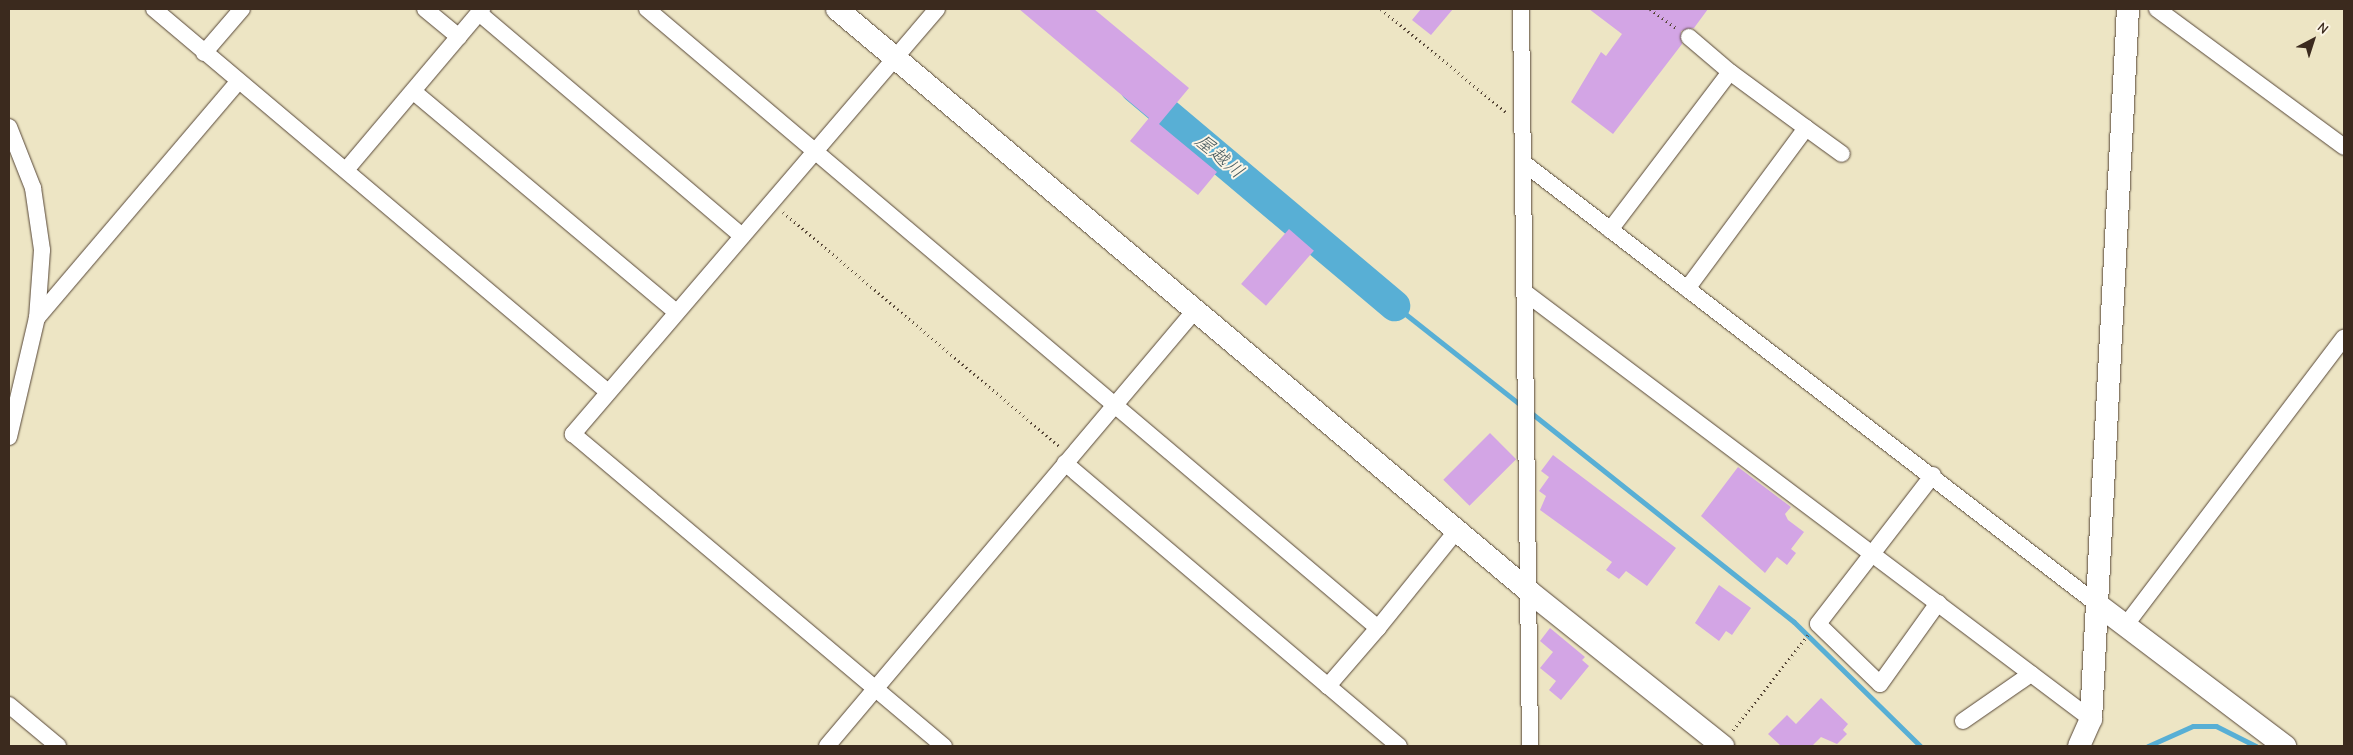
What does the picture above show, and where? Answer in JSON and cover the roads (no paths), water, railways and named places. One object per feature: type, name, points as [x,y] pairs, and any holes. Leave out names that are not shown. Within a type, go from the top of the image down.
[{"type":"street","points":[[154,9],[608,392]]},
{"type":"street","points":[[204,53],[242,9]]},
{"type":"street","points":[[424,9],[459,37]]},
{"type":"street","points":[[647,9],[814,152],[1116,403],[1378,628]]},
{"type":"street","points":[[838,9],[1531,593],[1722,746]]},
{"type":"street","points":[[937,9],[573,434],[875,690],[944,746]]},
{"type":"street","points":[[1521,9],[1531,593],[1530,746]]},
{"type":"street","points":[[2080,746],[2091,719],[2128,9]]},
{"type":"street","points":[[2158,9],[2344,148]]},
{"type":"street","points":[[346,170],[481,11],[742,236]]},
{"type":"street","points":[[1689,37],[1730,72],[1842,154]]},
{"type":"street","points":[[1610,230],[1730,72]]},
{"type":"street","points":[[37,318],[239,81]]},
{"type":"street","points":[[414,92],[676,312]]},
{"type":"street","points":[[9,127],[33,188],[42,250],[37,318],[9,437]]},
{"type":"street","points":[[1687,289],[1806,128]]},
{"type":"street","points":[[1525,164],[1933,475],[2096,604],[2285,746]]},
{"type":"street","points":[[1526,294],[2091,719]]},
{"type":"street","points":[[827,746],[1196,309]]},
{"type":"street","points":[[2125,626],[2344,338]]},
{"type":"street","points":[[1068,460],[1399,746]]},
{"type":"street","points":[[1933,475],[1818,624],[1880,684],[1938,603]]},
{"type":"street","points":[[1328,686],[1378,628],[1457,530]]},
{"type":"street","points":[[1963,721],[2032,674]]},
{"type":"street","points":[[9,705],[58,746]]},
{"type":"waterway","name":"屋越川","points":[[1135,87],[1394,305]]},
{"type":"waterway","points":[[1394,305],[1523,407]]},
{"type":"waterway","points":[[1530,412],[1794,622],[1920,746]]},
{"type":"waterway","points":[[2148,746],[2193,726],[2216,726],[2256,746]]}]
